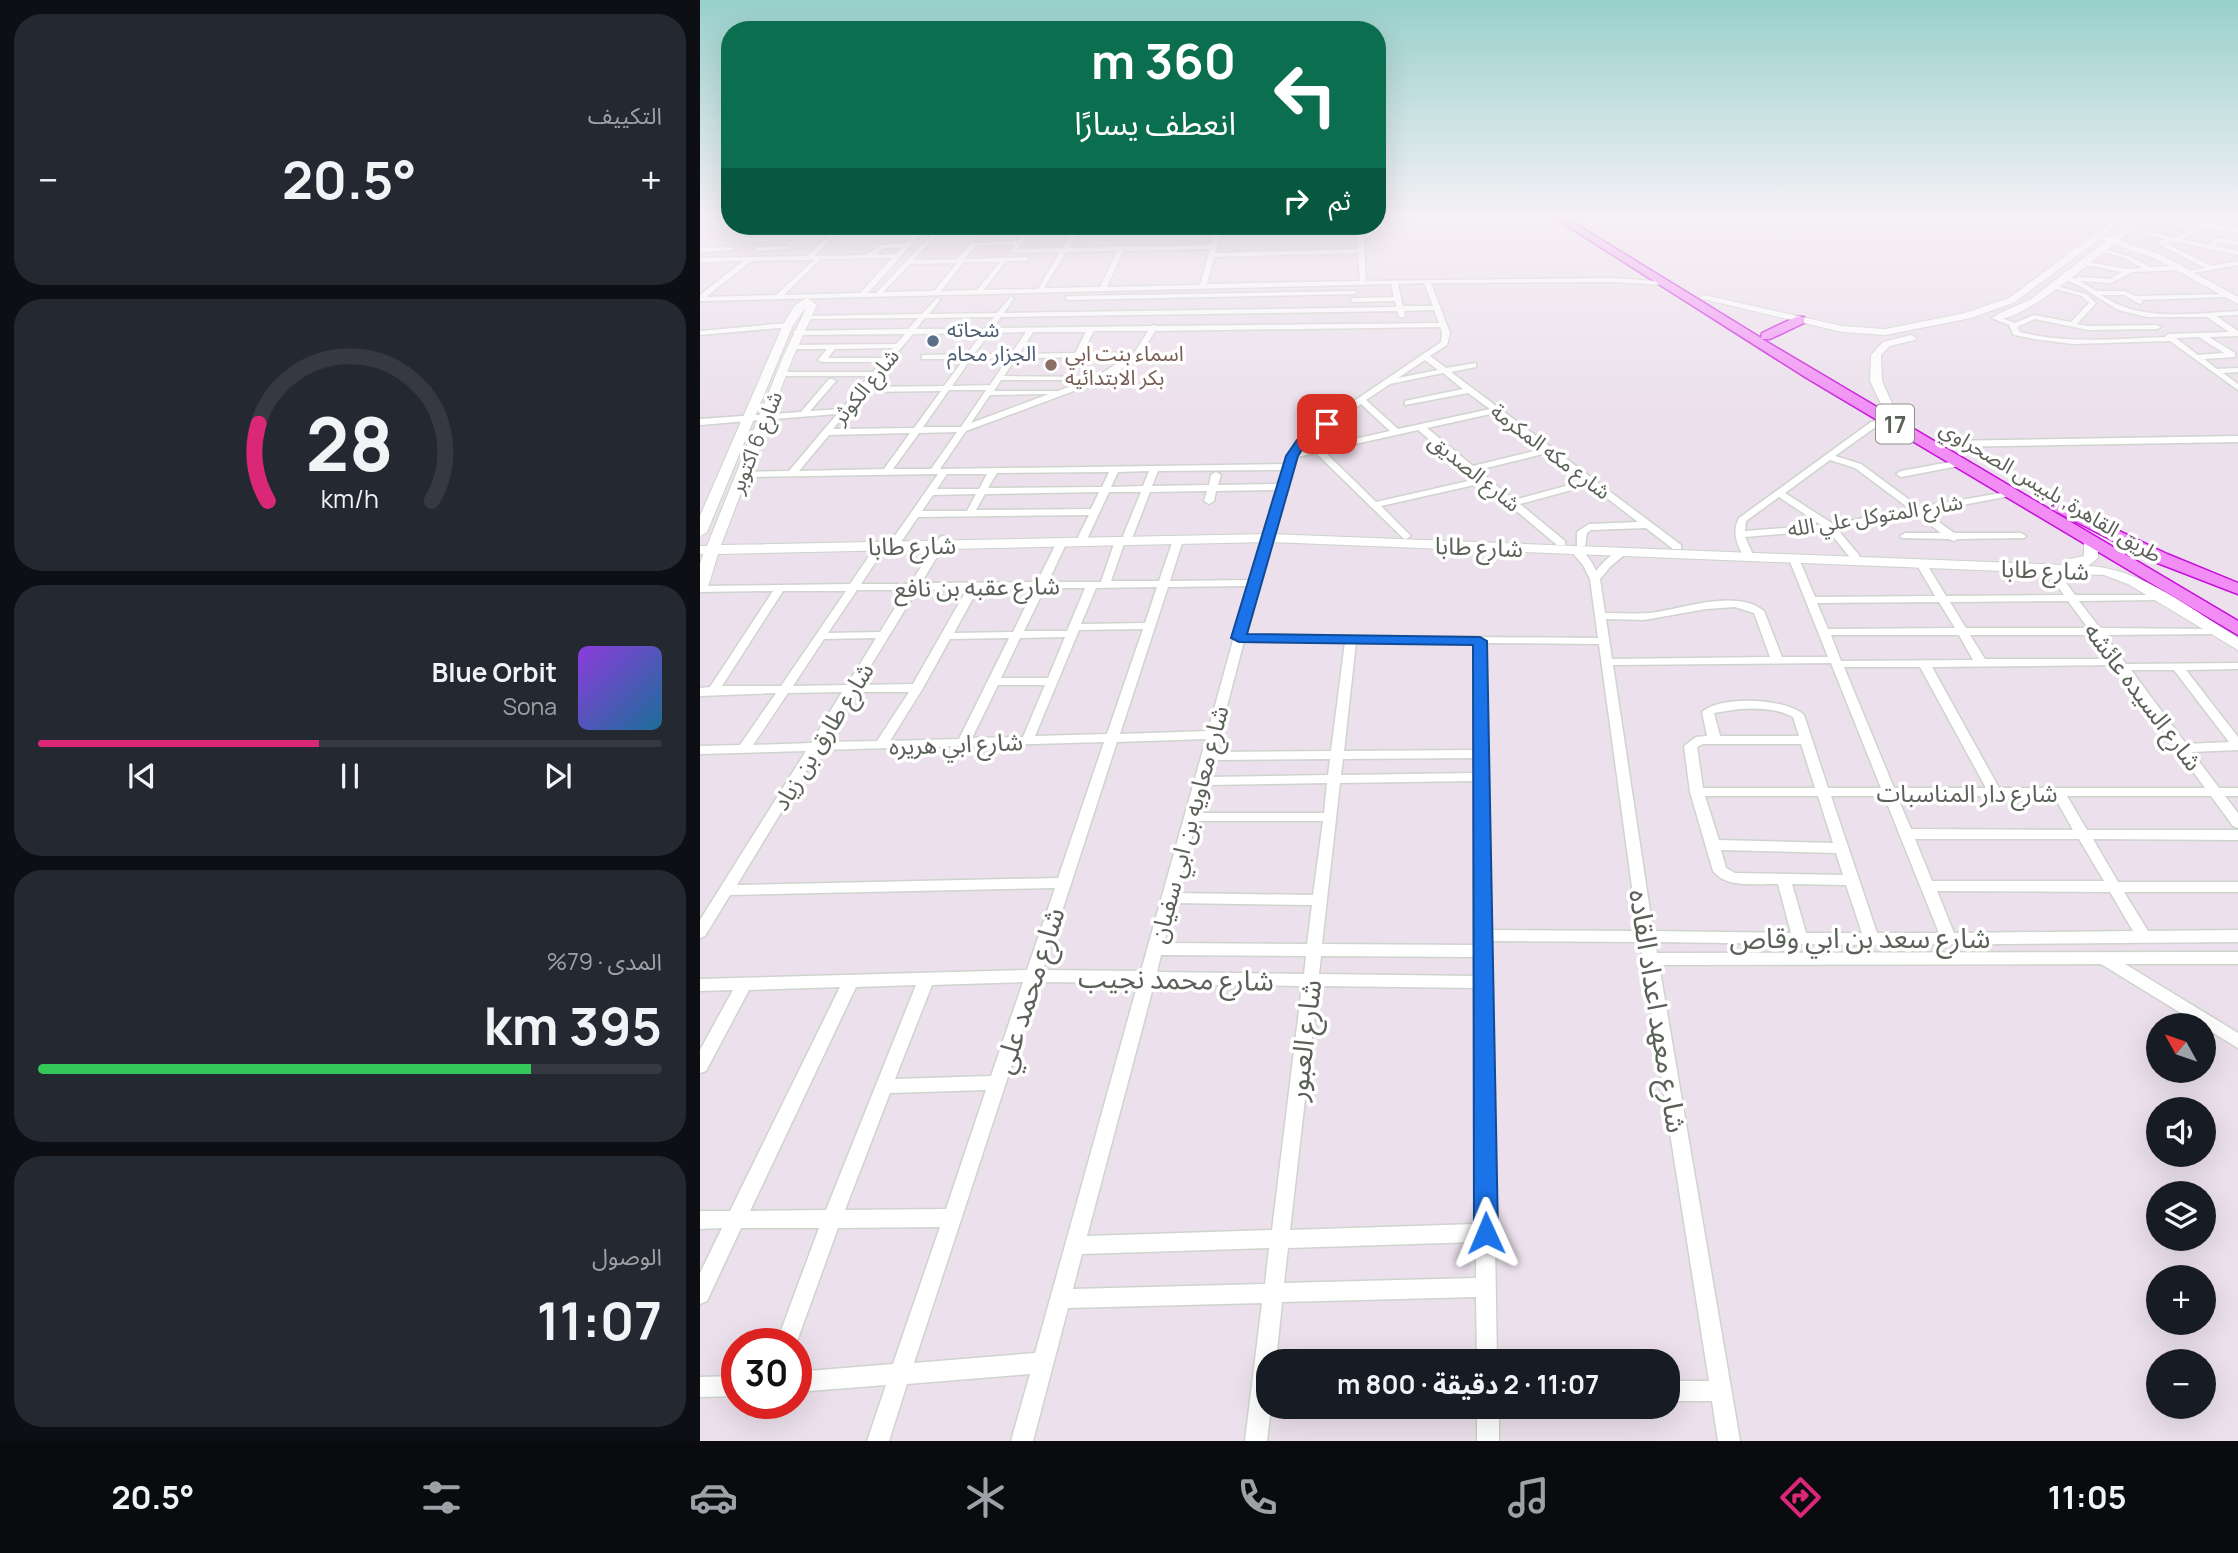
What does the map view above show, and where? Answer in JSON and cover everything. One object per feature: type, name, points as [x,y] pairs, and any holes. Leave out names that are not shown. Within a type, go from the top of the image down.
[{"type":"highway","name":"طريق القاهرة, بلبيس الصحراوي","points":[[1677,282],[1766,336],[1961,463],[2238,629]]},
{"type":"highway","name":"طريق القاهرة, بلبيس الصحراوي","points":[[1666,283],[1890,416],[2097,527],[2161,558],[2238,589]]},
{"type":"highway","points":[[1766,336],[1800,320]]},
{"type":"street","points":[[700,299],[720,282]]},
{"type":"street","points":[[778,296],[793,282]]},
{"type":"street","points":[[863,294],[874,282]]},
{"type":"street","points":[[878,294],[889,282]]},
{"type":"street","name":"شارع الكوثر","points":[[792,473],[923,316],[946,282]]},
{"type":"street","points":[[980,291],[986,284],[1038,282]]},
{"type":"street","points":[[1040,290],[1045,282]]},
{"type":"street","points":[[1103,288],[1105,282]]},
{"type":"street","points":[[700,299],[937,296],[953,292],[1200,282]]},
{"type":"street","points":[[1359,282],[1351,317],[1358,327],[1442,325],[1427,282]]},
{"type":"street","points":[[1394,282],[1404,326]]},
{"type":"street","points":[[1653,282],[1666,283]]},
{"type":"street","points":[[1704,298],[1850,330],[1885,332],[1967,316],[2012,300],[2036,282]]},
{"type":"street","points":[[1747,554],[1740,534],[1742,520],[1874,424],[1890,416],[1877,388],[1877,355],[1883,346],[1996,318],[2025,307],[2059,282]]},
{"type":"street","points":[[2079,282],[2119,310],[2158,328],[2238,388]]},
{"type":"street","points":[[2206,282],[2238,301]]},
{"type":"street","points":[[2211,282],[2238,295]]},
{"type":"street","points":[[2053,287],[2084,295],[2093,303],[2119,310]]},
{"type":"street","points":[[948,299],[953,292]]},
{"type":"street","points":[[2096,293],[2123,293],[2154,312]]},
{"type":"street","points":[[807,299],[863,294],[937,296],[948,299],[1288,294],[1398,299]]},
{"type":"street","points":[[1284,325],[1288,294]]},
{"type":"street","points":[[2134,298],[2227,295]]},
{"type":"street","points":[[1172,327],[1185,296]]},
{"type":"street","points":[[1072,329],[1091,297]]},
{"type":"street","points":[[887,471],[1011,298]]},
{"type":"street","points":[[1051,329],[1071,298]]},
{"type":"street","name":"شارع 6 اكتوبر","points":[[700,532],[748,416],[792,329],[798,307],[807,299],[812,305],[805,318],[792,329],[792,347],[743,474],[706,547],[700,588]]},
{"type":"street","points":[[2072,325],[2093,303]]},
{"type":"street","points":[[700,333],[792,329],[910,331],[1284,325],[1436,308]]},
{"type":"street","points":[[805,318],[1286,310],[1351,317]]},
{"type":"street","points":[[2014,326],[2032,317],[2072,325],[2112,328],[2154,312],[2238,311]]},
{"type":"street","points":[[2014,326],[2014,331],[2029,336],[2127,340],[2237,334],[2206,312],[2135,319]]},
{"type":"street","points":[[2081,316],[2096,328]]},
{"type":"street","points":[[1996,318],[2014,326]]},
{"type":"street","points":[[2135,319],[2158,328],[2231,329]]},
{"type":"street","name":"شارع معاويه بن ابي سفيان","points":[[1022,1441],[1212,735],[1290,461],[1310,435],[1444,343],[1447,338],[1442,325]]},
{"type":"street","points":[[827,432],[964,429],[1103,377],[1136,355],[1154,327]]},
{"type":"street","points":[[1077,355],[1092,328]]},
{"type":"street","points":[[2112,328],[2127,340]]},
{"type":"street","points":[[897,540],[930,492],[964,429],[1032,329]]},
{"type":"street","points":[[1885,332],[1887,337],[1899,341]]},
{"type":"street","points":[[2196,357],[2232,355],[2203,336]]},
{"type":"street","points":[[792,347],[898,346]]},
{"type":"street","points":[[833,347],[822,360],[887,360]]},
{"type":"street","points":[[2226,350],[2238,349]]},
{"type":"street","points":[[925,357],[1136,355]]},
{"type":"street","name":"شارع مكه المكرمة","points":[[1425,356],[1677,547]]},
{"type":"street","points":[[1387,383],[1473,365]]},
{"type":"street","points":[[2215,371],[2238,370]]},
{"type":"street","points":[[782,374],[875,374]]},
{"type":"street","points":[[998,378],[1103,377]]},
{"type":"street","points":[[804,413],[832,381]]},
{"type":"street","points":[[862,390],[947,388],[1064,392]]},
{"type":"street","points":[[1408,402],[1469,390]]},
{"type":"street","points":[[1361,400],[1396,432]]},
{"type":"street","points":[[743,474],[1115,469],[1290,461],[1318,450],[1496,410]]},
{"type":"street","points":[[700,422],[748,416],[844,411]]},
{"type":"street","name":"شارع الصديق","points":[[1420,427],[1513,503],[1572,545]]},
{"type":"street","points":[[1946,444],[2238,439]]},
{"type":"street","points":[[1318,450],[1406,536]]},
{"type":"street","points":[[1471,469],[1549,450]]},
{"type":"street","points":[[1829,457],[1858,466],[1954,538]]},
{"type":"street","points":[[1901,474],[1961,463]]},
{"type":"street","points":[[1027,741],[1073,631],[1124,538],[1155,468]]},
{"type":"street","points":[[1083,537],[1115,469]]},
{"type":"street","points":[[970,513],[994,470]]},
{"type":"street","points":[[1209,501],[1216,475]]},
{"type":"street","points":[[1374,505],[1484,480]]},
{"type":"street","points":[[1513,503],[1592,482]]},
{"type":"street","points":[[930,492],[1282,487]]},
{"type":"street","name":"شارع المتوكل علي الله","points":[[1740,534],[1831,527],[2010,493]]},
{"type":"street","points":[[1779,494],[1831,527],[1856,557]]},
{"type":"street","points":[[915,514],[1094,512]]},
{"type":"street","points":[[1572,545],[1581,532],[1589,527],[1648,525]]},
{"type":"street","name":"شارع طابا","points":[[706,547],[897,540],[1062,542],[1270,535],[1406,536],[1572,545],[1624,551],[1856,557],[2071,567],[2115,573],[2238,645]]},
{"type":"street","name":"شارع طابا","points":[[706,547],[882,545],[1083,537],[1178,540],[1270,535],[1677,547],[1794,559],[2050,570],[2088,561],[2092,554],[2091,542]]},
{"type":"street","points":[[1905,536],[2021,536]]},
{"type":"street","name":"شارع محمد علي","points":[[878,1441],[1178,540]]},
{"type":"street","name":"شارع طارق بن زياد","points":[[700,932],[942,541]]},
{"type":"street","points":[[964,742],[1062,542]]},
{"type":"street","points":[[744,749],[882,545]]},
{"type":"street","name":"شارع معهد اعداد القاده","points":[[1572,545],[1588,564],[1595,579],[1650,959],[1729,1441]]},
{"type":"street","points":[[1595,579],[1607,564],[1624,551]]},
{"type":"street","points":[[1794,559],[1948,937]]},
{"type":"street","points":[[1922,565],[1981,663]]},
{"type":"street","name":"شارع السيده عائشه","points":[[2050,570],[2238,823]]},
{"type":"street","name":"شارع عقبه بن نافع","points":[[700,588],[1254,583]]},
{"type":"street","points":[[881,745],[917,688],[974,586]]},
{"type":"street","points":[[714,690],[780,588]]},
{"type":"street","points":[[1810,600],[2158,597]]},
{"type":"street","points":[[1600,616],[1646,617],[1688,608],[1720,606],[1753,608],[1759,611],[1777,660]]},
{"type":"street","points":[[946,636],[1017,635],[1150,626]]},
{"type":"street","points":[[1823,632],[2213,631]]},
{"type":"street","points":[[820,636],[884,635]]},
{"type":"street","points":[[1239,638],[1604,641]]},
{"type":"street","name":"شارع العبور","points":[[1256,1441],[1351,639]]},
{"type":"street","points":[[1480,641],[1487,1349]]},
{"type":"street","points":[[1607,662],[1777,660],[2238,666]]},
{"type":"street","points":[[1924,663],[1995,792]]},
{"type":"street","points":[[2178,667],[2238,746]]},
{"type":"street","points":[[994,682],[1052,681]]},
{"type":"street","points":[[700,692],[917,688]]},
{"type":"street","points":[[1714,739],[1707,716],[1712,708],[1717,706],[1786,707],[1795,712],[1871,939]]},
{"type":"street","name":"شارع ابي هريره","points":[[700,750],[1212,735]]},
{"type":"street","points":[[1806,740],[1714,739],[1700,740],[1690,746],[1697,792],[1720,870],[1725,875],[1741,880],[1852,880]]},
{"type":"street","points":[[2183,748],[2238,746]]},
{"type":"street","points":[[1207,756],[1481,754]]},
{"type":"street","points":[[1200,781],[1481,777]]},
{"type":"street","name":"شارع دار المناسبات","points":[[1697,792],[2238,792]]},
{"type":"street","points":[[2058,792],[2143,936]]},
{"type":"street","points":[[1190,817],[1330,817]]},
{"type":"street","points":[[1906,834],[2238,835]]},
{"type":"street","points":[[1713,845],[1841,848]]},
{"type":"street","points":[[1784,881],[1800,938]]},
{"type":"street","points":[[727,890],[1064,883]]},
{"type":"street","points":[[1927,887],[2238,887]]},
{"type":"street","points":[[1168,898],[1320,900]]},
{"type":"street","name":"شارع سعد بن ابي وقاص","points":[[1483,943],[1647,936],[1871,939],[2238,936]]},
{"type":"street","name":"شارع محمد نجيب","points":[[1154,949],[1314,950],[1483,943]]},
{"type":"street","points":[[2102,957],[2238,1041]]},
{"type":"street","name":"شارع سعد بن ابي وقاص","points":[[1650,959],[2238,958]]},
{"type":"street","name":"شارع محمد نجيب","points":[[700,985],[1033,976],[1483,982]]},
{"type":"street","points":[[792,1328],[926,979]]},
{"type":"street","points":[[700,1294],[851,981]]},
{"type":"street","points":[[700,1066],[744,984]]},
{"type":"street","points":[[884,1086],[998,1083]]},
{"type":"street","points":[[700,1220],[953,1218]]},
{"type":"street","points":[[1075,1245],[1486,1233]]},
{"type":"street","points":[[1060,1299],[1486,1287]]},
{"type":"street","points":[[812,1380],[1043,1363]]},
{"type":"street","points":[[700,1387],[721,1386]]},
{"type":"street","points":[[1680,1391],[1721,1391]]},
{"type":"street","points":[[1488,1419],[1488,1441]]},
{"type":"place","name":"شحاته الجزار محام","points":[[933,341]]},
{"type":"place","name":"اسماء بنت ابي بكر الابتدائيه","points":[[1051,365]]},
{"type":"route","points":[[1327,424],[1301,443],[1292,456],[1269,538],[1259,561],[1239,638],[1480,641],[1486,1233]]}]
